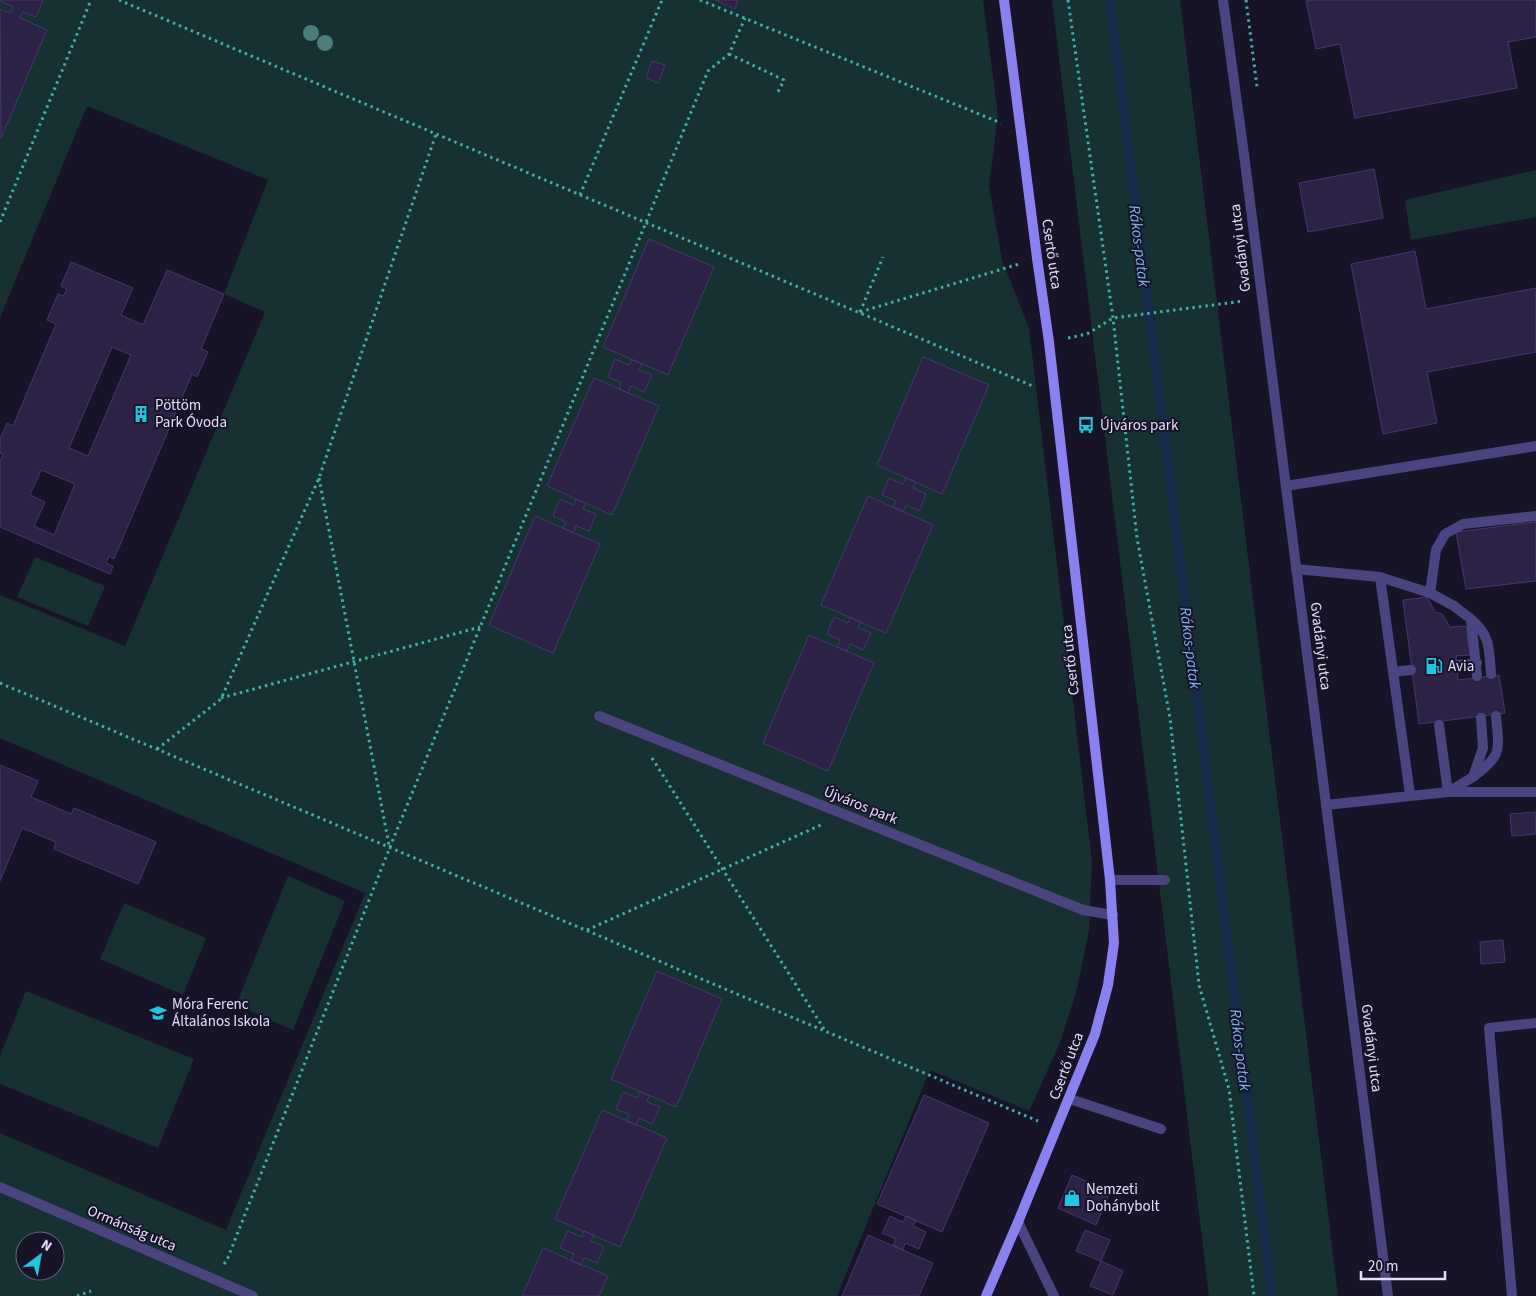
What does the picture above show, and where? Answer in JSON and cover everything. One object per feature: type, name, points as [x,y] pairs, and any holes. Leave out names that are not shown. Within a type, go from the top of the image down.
[{"type":"street","name":"Csertő utca","points":[[986,1296],[1070,1098],[1095,1034],[1108,985],[1114,942],[1110,880],[1050,342],[1036,258],[1004,0]]},
{"type":"street","name":"Gvadányi utca","points":[[1223,0],[1388,1296]]},
{"type":"street","points":[[1286,486],[1536,446]]},
{"type":"street","points":[[1430,593],[1436,550],[1445,534],[1463,524],[1536,516]]},
{"type":"street","points":[[1296,569],[1380,577],[1430,593],[1454,606],[1482,628],[1488,642],[1491,674]]},
{"type":"street","points":[[1380,577],[1410,795]]},
{"type":"street","points":[[1471,619],[1477,676]]},
{"type":"street","points":[[1458,665],[1477,663]]},
{"type":"street","points":[[1393,672],[1410,670]]},
{"type":"street","name":"Újváros park","points":[[599,716],[1083,910],[1113,915]]},
{"type":"street","points":[[1448,792],[1489,766],[1499,749],[1496,716]]},
{"type":"street","points":[[1473,777],[1483,748],[1481,718]]},
{"type":"street","points":[[1439,724],[1448,792]]},
{"type":"street","points":[[1326,805],[1448,792],[1536,792]]},
{"type":"street","points":[[1110,880],[1165,880]]},
{"type":"street","points":[[1512,1296],[1489,1028],[1536,1023]]},
{"type":"street","points":[[1070,1098],[1161,1129]]},
{"type":"street","name":"Ormánság utca","points":[[0,1187],[253,1296]]},
{"type":"street","points":[[1018,1222],[1054,1296]]},
{"type":"path","points":[[0,222],[91,0]]},
{"type":"path","points":[[119,0],[1056,396]]},
{"type":"path","points":[[580,195],[662,0]]},
{"type":"path","points":[[700,0],[1020,131]]},
{"type":"path","points":[[1068,0],[1113,318],[1137,538],[1170,718],[1199,985],[1229,1089],[1254,1296]]},
{"type":"path","points":[[228,1260],[390,847],[708,70],[729,54],[745,18]]},
{"type":"path","points":[[729,54],[784,80],[778,92]]},
{"type":"path","points":[[221,699],[319,478],[436,134]]},
{"type":"path","points":[[860,313],[883,257]]},
{"type":"path","points":[[860,313],[1036,258]]},
{"type":"path","points":[[1113,318],[1262,298]]},
{"type":"path","points":[[319,478],[390,847]]},
{"type":"path","points":[[157,749],[221,699],[481,627]]},
{"type":"path","points":[[0,683],[1057,1128]]},
{"type":"path","points":[[634,730],[825,1031]]},
{"type":"path","points":[[586,930],[845,815]]},
{"type":"path","points":[[77,1296],[91,1291]]},
{"type":"green space","points":[[0,0],[983,0],[998,115],[989,185],[1002,260],[1029,328],[1092,862],[1089,930],[1077,989],[1060,1043],[1029,1111],[930,1070],[837,1296],[0,1296],[0,1133],[226,1230],[365,893],[0,738],[0,595],[125,646],[265,312],[224,294],[268,180],[87,106],[0,318]]},
{"type":"green space","points":[[1052,0],[1180,0],[1338,1296],[1209,1296]]},
{"type":"green space","points":[[1536,170],[1536,217],[1411,240],[1405,200]]},
{"type":"green space","points":[[35,557],[105,586],[88,626],[17,597]]},
{"type":"green space","points":[[288,876],[345,901],[293,1030],[236,1005]]},
{"type":"green space","points":[[124,903],[206,938],[183,995],[100,959]]},
{"type":"green space","points":[[26,991],[194,1059],[158,1148],[0,1084],[0,1056]]},
{"type":"building","points":[[0,0],[43,0],[36,17],[23,12],[20,18],[47,30],[1,138],[0,9],[10,13],[13,7]]},
{"type":"building","points":[[715,0],[738,0],[735,9]]},
{"type":"building","points":[[1536,0],[1536,37],[1508,42],[1517,88],[1355,118],[1340,44],[1316,49],[1306,1]]},
{"type":"building","points":[[652,61],[665,65],[658,83],[646,78]]},
{"type":"building","points":[[1374,169],[1383,218],[1308,232],[1299,183]]},
{"type":"building","points":[[649,239],[714,267],[668,375],[603,347]]},
{"type":"building","points":[[1415,251],[1426,309],[1536,288],[1536,352],[1427,372],[1437,423],[1383,434],[1351,264]]},
{"type":"building","name":"Pöttöm Park Óvoda","points":[[71,262],[133,288],[121,315],[143,325],[167,270],[224,294],[201,349],[208,352],[197,377],[192,374],[114,559],[109,556],[106,563],[113,566],[110,574],[0,527],[0,462],[3,454],[0,453],[0,439],[7,423],[13,426],[56,324],[47,320],[58,294],[63,296],[67,289],[61,286]],"holes":[[[112,347],[131,355],[88,456],[69,448]],[[41,470],[75,484],[54,535],[34,526],[45,502],[30,495]]]},
{"type":"building","points":[[923,357],[989,385],[942,494],[877,465]]},
{"type":"building","points":[[615,359],[629,365],[632,360],[642,364],[639,370],[652,375],[644,392],[631,386],[628,393],[619,389],[621,382],[608,377]]},
{"type":"building","points":[[594,378],[659,406],[612,515],[547,486]]},
{"type":"building","points":[[889,478],[903,484],[906,478],[916,482],[913,488],[926,494],[919,511],[906,505],[903,512],[893,507],[896,501],[882,495]]},
{"type":"building","points":[[868,496],[933,525],[886,633],[821,605]]},
{"type":"building","points":[[560,499],[574,505],[576,499],[586,503],[583,509],[596,514],[589,531],[576,526],[573,533],[563,528],[566,522],[553,516]]},
{"type":"building","points":[[535,516],[600,544],[553,653],[489,625]]},
{"type":"building","points":[[1536,522],[1536,581],[1466,589],[1456,532]]},
{"type":"building","name":"Avia","points":[[1427,597],[1435,612],[1442,614],[1450,627],[1466,626],[1470,655],[1456,656],[1458,680],[1499,675],[1505,713],[1419,724],[1403,600]]},
{"type":"building","points":[[834,617],[848,623],[850,617],[860,622],[858,628],[871,633],[863,650],[850,644],[847,651],[837,647],[840,640],[827,634]]},
{"type":"building","points":[[809,635],[874,663],[828,771],[763,743]]},
{"type":"building","points":[[0,765],[38,781],[31,797],[71,814],[74,808],[156,842],[138,884],[54,849],[56,842],[22,828],[0,881]]},
{"type":"building","points":[[1536,812],[1536,834],[1512,836],[1510,814]]},
{"type":"building","points":[[1503,940],[1505,962],[1481,964],[1480,942]]},
{"type":"building","points":[[657,971],[722,999],[676,1107],[611,1079]]},
{"type":"building","points":[[623,1092],[637,1098],[640,1092],[649,1096],[647,1102],[660,1107],[652,1124],[639,1118],[636,1125],[626,1121],[629,1114],[616,1109]]},
{"type":"building","points":[[924,1095],[989,1123],[942,1232],[877,1204]]},
{"type":"building","points":[[602,1110],[667,1138],[620,1247],[555,1219]]},
{"type":"building","points":[[1072,1175],[1095,1185],[1093,1191],[1108,1197],[1096,1225],[1058,1208]]},
{"type":"building","points":[[890,1216],[903,1222],[906,1216],[916,1220],[913,1226],[926,1232],[919,1249],[905,1243],[903,1250],[893,1245],[896,1239],[882,1233]]},
{"type":"building","points":[[1085,1230],[1110,1240],[1101,1261],[1076,1251]]},
{"type":"building","points":[[568,1231],[582,1237],[584,1231],[594,1235],[591,1241],[604,1247],[597,1263],[584,1258],[581,1265],[571,1261],[574,1254],[560,1248]]},
{"type":"building","points":[[868,1235],[933,1263],[919,1296],[842,1296]]},
{"type":"building","points":[[543,1248],[608,1276],[599,1296],[522,1296]]},
{"type":"building","points":[[1101,1261],[1123,1271],[1113,1295],[1090,1286]]},
{"type":"waterway","name":"Rákos-patak","points":[[1110,0],[1272,1296]]},
{"type":"place","name":"Pöttöm Park Óvoda","points":[[141,414]]},
{"type":"place","name":"Újváros park","points":[[1086,425]]},
{"type":"place","name":"Avia","points":[[1434,666]]},
{"type":"place","name":"Móra Ferenc Általános Iskola","points":[[158,1013]]},
{"type":"place","name":"Nemzeti Dohánybolt","points":[[1072,1198]]}]
